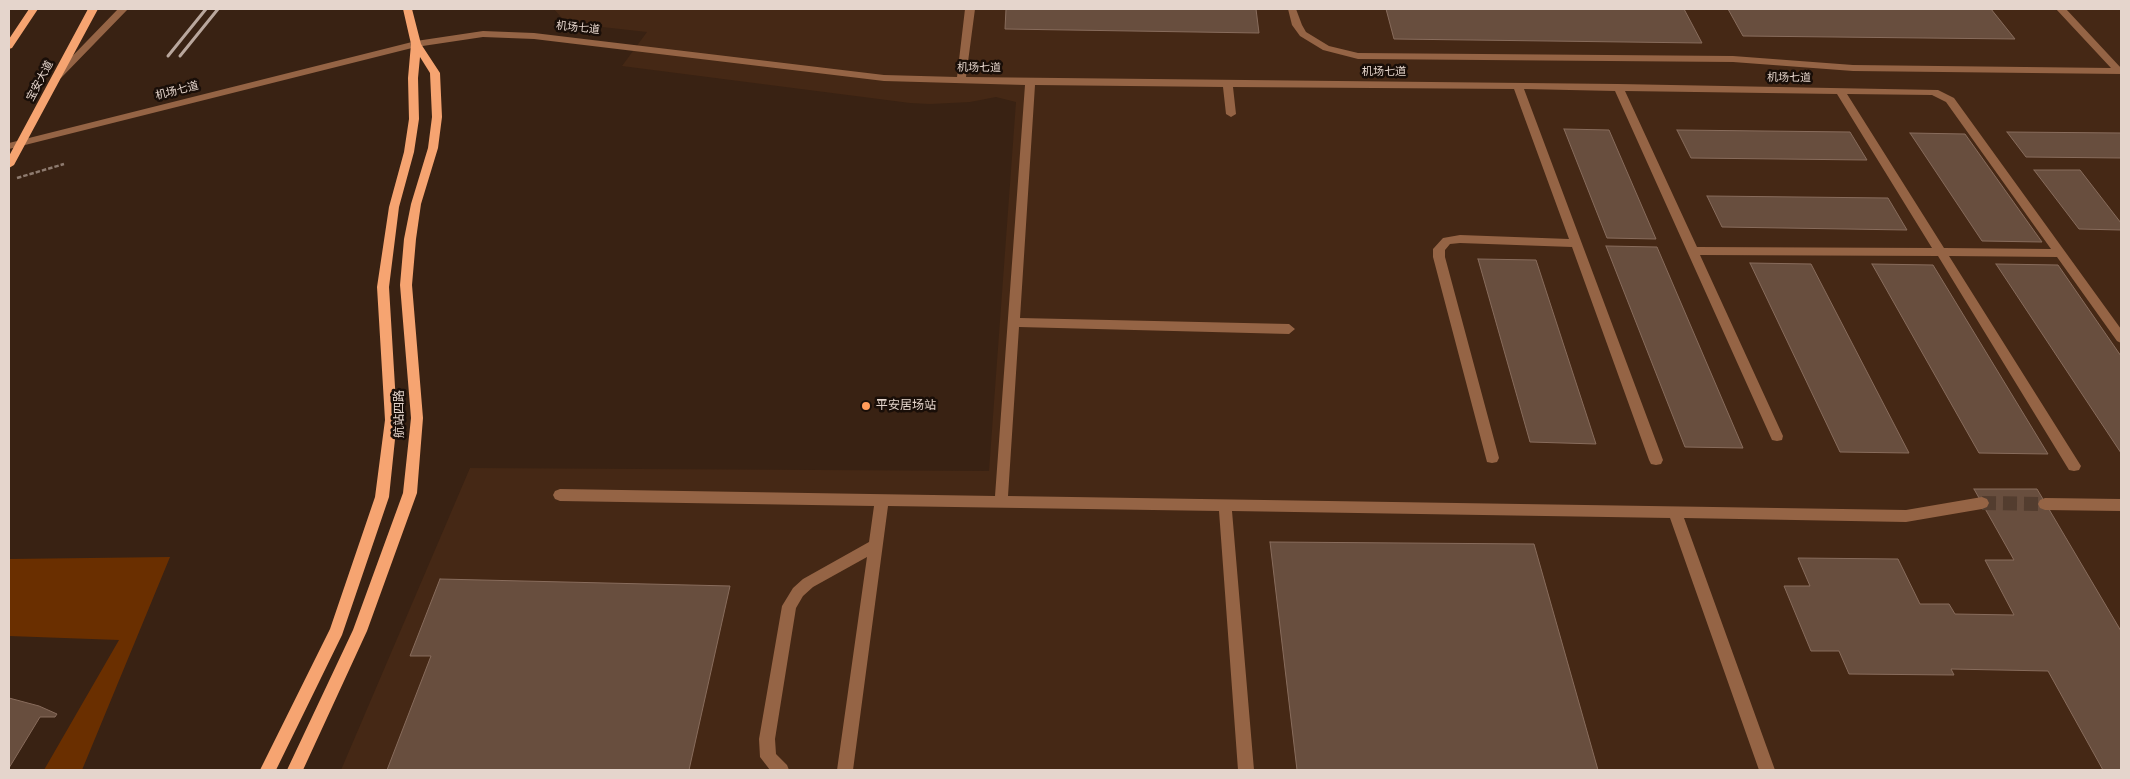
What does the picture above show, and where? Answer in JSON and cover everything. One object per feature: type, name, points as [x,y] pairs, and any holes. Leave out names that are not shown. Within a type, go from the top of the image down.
[{"type":"main road","points":[[21,26],[29,9]]},
{"type":"main road","points":[[9,46],[33,9]]},
{"type":"main road","name":"宝安大道","points":[[9,165],[53,81],[94,9]]},
{"type":"main road","name":"航站四路","points":[[295,770],[360,631],[410,493],[416,418],[406,285],[416,204],[433,148],[437,117],[435,73],[416,44],[406,9]]},
{"type":"main road","name":"航站四路","points":[[268,770],[336,630],[382,496],[390,420],[382,287],[394,207],[409,152],[416,44]]},
{"type":"street","points":[[53,81],[123,9]]},
{"type":"street","points":[[961,81],[970,9]]},
{"type":"street","points":[[1292,9],[1297,25],[1303,34],[1326,48],[1358,56],[1733,59],[1853,68],[2120,71]]},
{"type":"street","points":[[2061,9],[2120,71]]},
{"type":"street","name":"机场七道","points":[[9,146],[416,44],[484,34],[512,35],[636,48],[884,78],[1030,82],[1618,87],[1934,92],[1950,100],[2060,253]]},
{"type":"street","points":[[1001,502],[1030,82]]},
{"type":"street","points":[[1228,83],[1231,114]]},
{"type":"street","points":[[1518,86],[1656,460]]},
{"type":"street","points":[[1618,87],[1777,436]]},
{"type":"street","points":[[1841,92],[2074,466]]},
{"type":"street","points":[[1492,458],[1439,257],[1439,250],[1446,241],[1460,239],[1577,243]]},
{"type":"street","points":[[1693,251],[2060,253],[2121,338]]},
{"type":"street","points":[[1013,322],[1289,329]]},
{"type":"street","points":[[560,495],[1906,516],[1982,503]]},
{"type":"street","points":[[845,770],[882,500]]},
{"type":"street","points":[[2045,504],[2121,505]]},
{"type":"street","points":[[1225,506],[1246,770]]},
{"type":"street","points":[[1675,513],[1767,770]]},
{"type":"street","points":[[781,770],[768,757],[767,739],[789,606],[798,592],[808,583],[876,545]]},
{"type":"path","points":[[9,180],[64,164]]},
{"type":"shaded area","points":[[554,9],[2121,9],[2121,770],[341,770],[470,468],[989,471],[1016,102],[996,97],[970,102],[910,103],[622,66],[647,32],[566,23]]},
{"type":"shaded area","points":[[170,557],[82,770],[44,770],[119,640],[9,636],[9,559]]},
{"type":"building","points":[[1006,9],[1256,9],[1259,33],[1005,29]]},
{"type":"building","points":[[1386,9],[1684,9],[1702,43],[1394,39]]},
{"type":"building","points":[[1728,9],[1991,9],[2015,39],[1743,36]]},
{"type":"building","points":[[1564,129],[1609,130],[1656,239],[1607,238]]},
{"type":"building","points":[[1677,130],[1850,132],[1867,160],[1691,158]]},
{"type":"building","points":[[2007,132],[2121,133],[2121,158],[2026,157]]},
{"type":"building","points":[[1910,133],[1965,134],[2042,242],[1982,241]]},
{"type":"building","points":[[2034,170],[2080,170],[2121,223],[2121,230],[2079,229]]},
{"type":"building","points":[[1707,196],[1888,198],[1907,230],[1722,227]]},
{"type":"building","points":[[1606,246],[1657,247],[1743,448],[1685,447]]},
{"type":"building","points":[[1478,259],[1536,260],[1596,444],[1530,442]]},
{"type":"building","points":[[1750,263],[1811,264],[1909,453],[1840,452]]},
{"type":"building","points":[[1872,264],[1933,265],[2048,454],[1979,453]]},
{"type":"building","points":[[1996,264],[2058,265],[2121,356],[2121,453]]},
{"type":"building","points":[[1974,489],[2037,489],[2121,631],[2121,770],[2103,770],[2048,671],[1951,669],[1954,675],[1849,674],[1839,651],[1811,651],[1784,586],[1810,586],[1798,558],[1898,559],[1920,604],[1949,604],[1955,614],[2014,615],[1985,560],[2014,560]]},
{"type":"building","points":[[1270,542],[1534,544],[1598,770],[1297,770]]},
{"type":"building","points":[[440,579],[730,586],[689,770],[387,770],[431,656],[410,656]]},
{"type":"building","points":[[9,698],[39,706],[57,714],[55,717],[40,717],[9,768]]},
{"type":"tunnel","points":[[1982,503],[2045,504]]},
{"type":"railway","points":[[168,56],[206,9]]},
{"type":"railway","points":[[180,56],[218,9]]},
{"type":"place","name":"平安居场站","points":[[866,406]]}]
